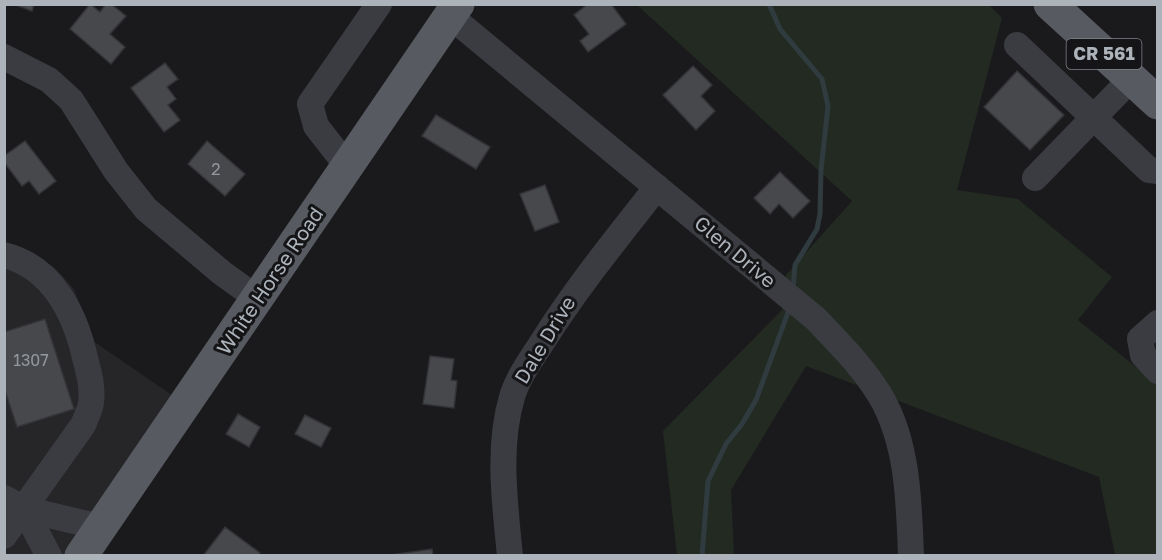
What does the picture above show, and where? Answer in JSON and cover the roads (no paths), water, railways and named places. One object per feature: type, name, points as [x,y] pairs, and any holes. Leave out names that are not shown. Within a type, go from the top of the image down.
[{"type":"main road","name":"CR 561","points":[[1050,4],[1158,103]]},
{"type":"main road","name":"White Horse Road","points":[[81,555],[454,10]]},
{"type":"street","points":[[348,166],[316,126],[310,104],[379,4]]},
{"type":"street","name":"Glen Drive","points":[[454,10],[657,187],[816,319],[875,387],[890,416],[899,444],[909,495],[911,555]]},
{"type":"street","points":[[1017,45],[1149,170],[1158,171]]},
{"type":"street","points":[[4,57],[49,81],[72,100],[116,171],[146,209],[206,260],[258,299]]},
{"type":"street","points":[[1035,178],[1131,79]]},
{"type":"street","name":"Dale Drive","points":[[510,555],[504,480],[505,430],[512,396],[524,371],[571,296],[657,187]]},
{"type":"street","points":[[4,255],[20,259],[44,275],[61,297],[74,320],[91,384],[91,405],[83,425],[14,504],[4,536]]},
{"type":"street","points":[[1158,323],[1140,339],[1143,355],[1158,371]]},
{"type":"street","points":[[14,504],[100,528]]},
{"type":"street","points":[[14,504],[49,555]]},
{"type":"waterway","points":[[769,4],[780,29],[822,79],[828,106],[821,170],[820,214],[817,229],[795,265],[793,289]]},
{"type":"waterway","points":[[702,556],[708,481],[726,444],[742,424],[756,400],[790,307]]}]
